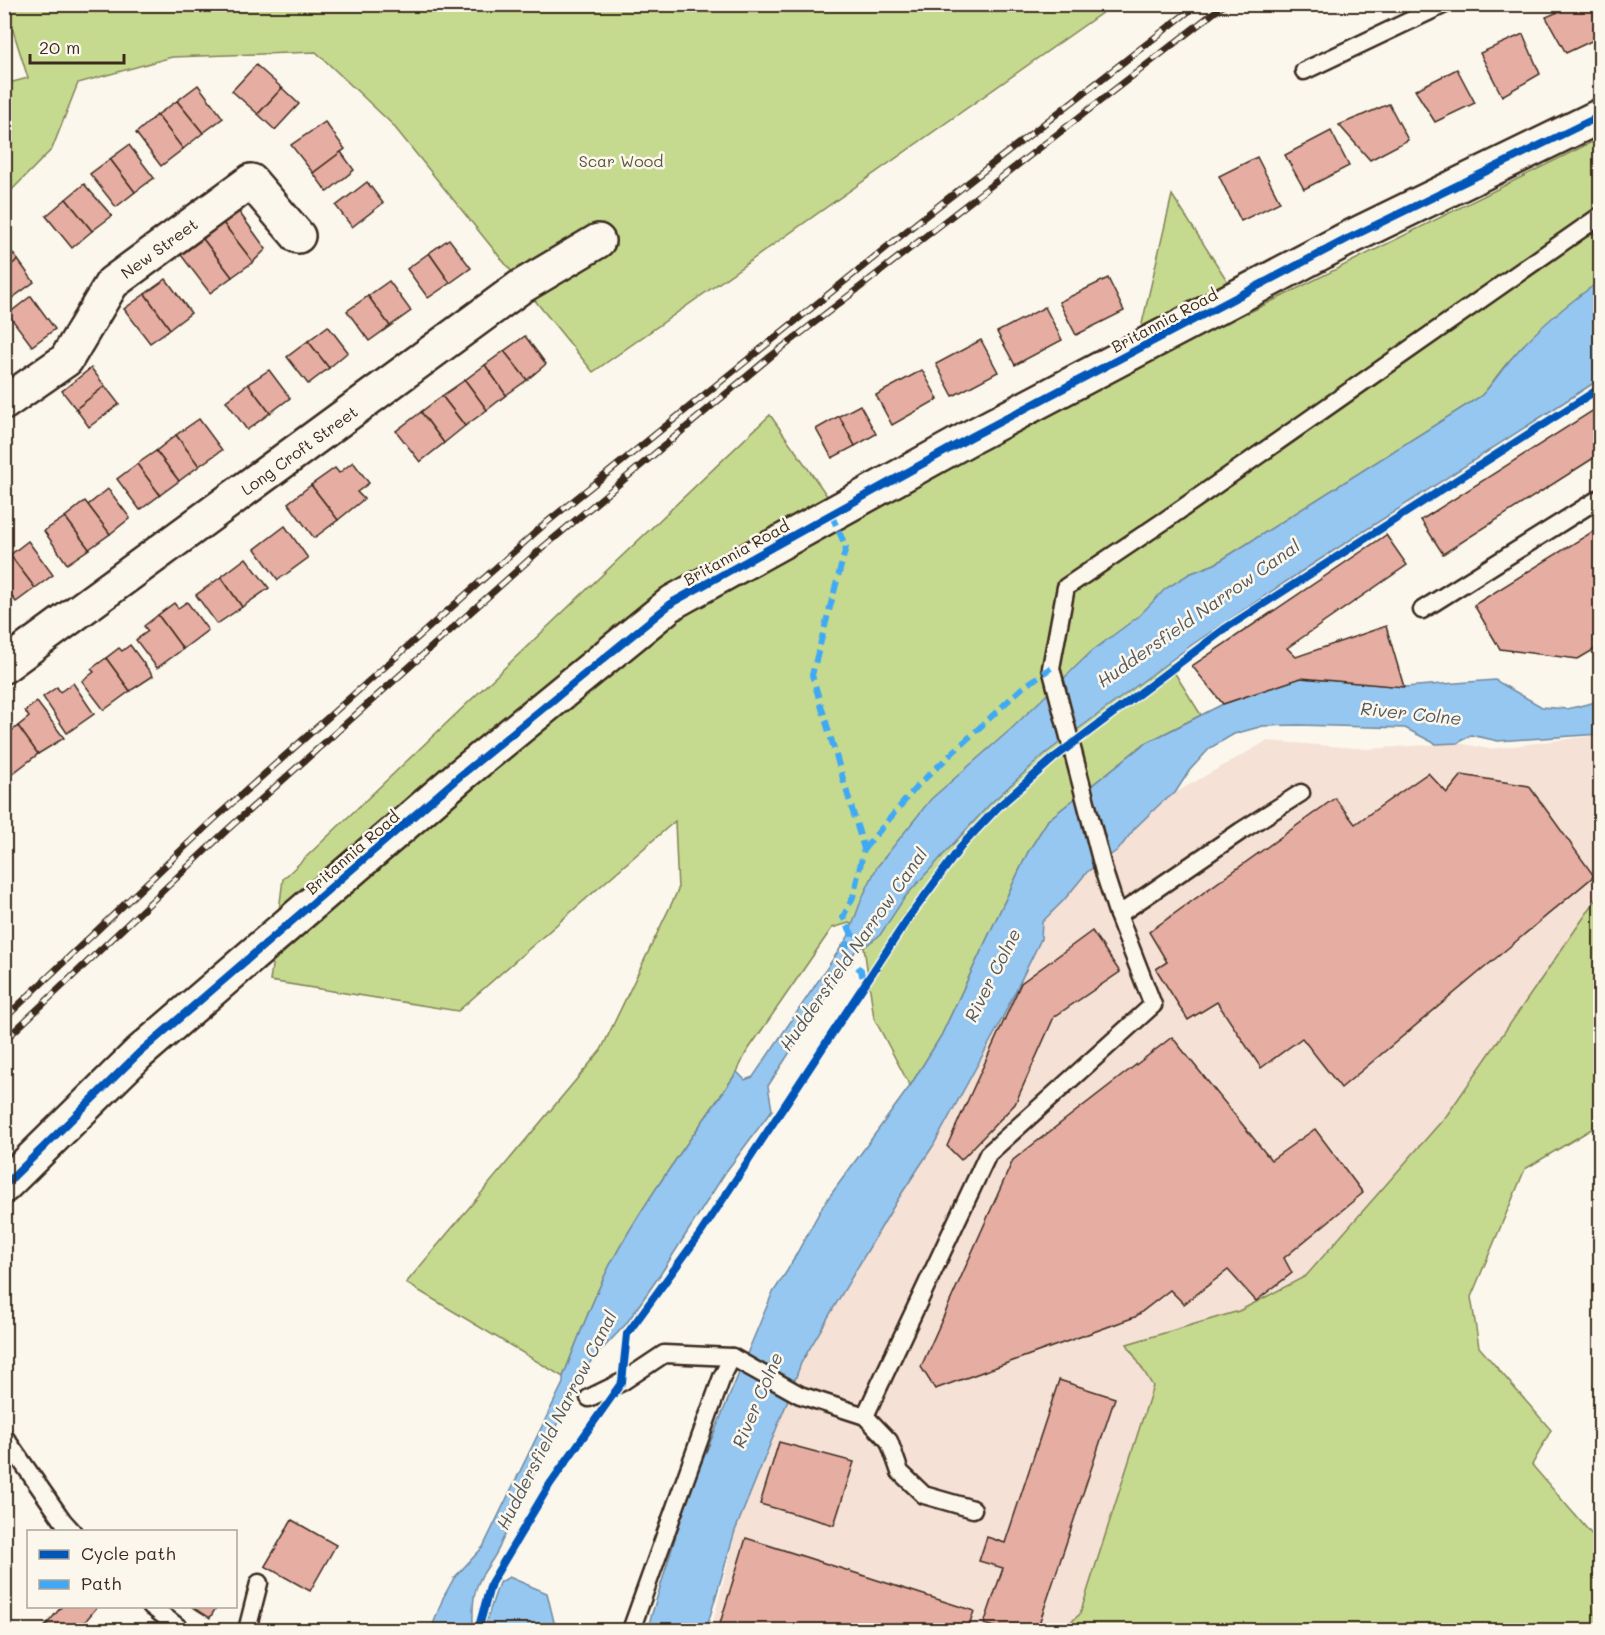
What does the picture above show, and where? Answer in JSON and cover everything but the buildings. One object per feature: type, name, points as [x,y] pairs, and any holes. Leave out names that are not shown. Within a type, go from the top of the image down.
[{"type":"street","name":"Britannia Road","points":[[4,1186],[140,1053],[460,776],[673,602],[971,437],[1347,239],[1600,116]]},
{"type":"street","name":"New Street","points":[[4,403],[66,360],[112,283],[251,181],[298,236]]},
{"type":"street","name":"Long Croft Street","points":[[4,666],[519,288],[598,241]]},
{"type":"lane","points":[[1304,71],[1445,4]]},
{"type":"lane","points":[[865,1416],[988,1154],[1153,1005],[1105,875],[1051,668],[1066,587],[1177,513],[1600,216]]},
{"type":"lane","points":[[1422,610],[1600,498]]},
{"type":"lane","points":[[1118,915],[1301,793]]},
{"type":"lane","points":[[589,1398],[622,1382],[664,1354],[736,1360],[800,1395],[865,1416],[889,1442],[900,1472],[924,1494],[973,1509]]},
{"type":"lane","points":[[631,1630],[722,1377],[736,1360]]},
{"type":"lane","points":[[4,1436],[71,1530]]},
{"type":"lane","points":[[247,1630],[259,1583]]},
{"type":"lane","points":[[154,1608],[182,1630]]},
{"type":"shaded area","points":[[1600,735],[1600,894],[1447,1115],[1306,1276],[1239,1311],[1127,1344],[1153,1386],[1080,1614],[1062,1630],[711,1630],[737,1527],[801,1363],[898,1198],[933,1146],[997,1029],[1041,939],[1042,922],[1087,872],[1119,849],[1135,828],[1161,803],[1267,741],[1367,749],[1458,743],[1489,749]]},
{"type":"green space","name":"Scar Wood","points":[[5,5],[1113,5],[593,372],[392,124],[316,52],[172,57],[78,83],[52,149],[5,197],[5,84],[28,78]]},
{"type":"green space","points":[[1600,138],[1600,281],[1564,308],[1531,338],[1506,364],[1481,396],[1215,564],[1189,574],[1139,616],[1201,715],[1144,744],[1048,820],[1028,852],[941,1036],[910,1086],[874,1018],[864,947],[879,935],[849,923],[832,928],[746,1053],[737,1072],[655,1190],[625,1238],[598,1291],[563,1377],[406,1283],[601,1050],[678,890],[675,821],[458,1011],[270,981],[283,879],[770,415],[845,521],[1131,371],[1172,195],[1248,313]]},
{"type":"green space","points":[[1600,894],[1600,1124],[1525,1169],[1471,1297],[1479,1347],[1551,1430],[1532,1465],[1600,1544],[1600,1630],[1062,1630],[1080,1614],[1153,1386],[1127,1344],[1239,1311],[1306,1276],[1447,1115]]},
{"type":"water","name":"Huddersfield Narrow Canal","points":[[1600,281],[1600,379],[1193,644],[1046,753],[990,804],[954,843],[905,897],[880,935],[864,947],[858,947],[768,1086],[772,1110],[725,1173],[626,1324],[591,1361],[576,1384],[498,1549],[477,1586],[473,1602],[473,1630],[431,1630],[443,1598],[454,1578],[483,1547],[563,1383],[563,1377],[591,1305],[625,1238],[655,1190],[737,1072],[745,1080],[753,1077],[848,937],[862,898],[877,867],[931,799],[1010,730],[1092,651],[1139,616],[1165,589],[1189,574],[1215,564],[1481,396],[1541,327]]},
{"type":"water","name":"River Colne","points":[[1301,678],[1404,687],[1495,680],[1542,707],[1567,709],[1600,701],[1600,734],[1498,741],[1471,735],[1458,743],[1436,744],[1405,728],[1263,726],[1234,734],[1210,748],[1189,771],[1175,793],[1135,828],[1119,849],[1087,872],[1042,922],[1041,939],[997,1029],[933,1146],[898,1199],[801,1363],[735,1531],[706,1630],[647,1630],[689,1493],[772,1294],[824,1204],[910,1086],[941,1036],[1028,852],[1048,820],[1144,744],[1223,704]]},
{"type":"water","points":[[509,1577],[547,1593],[556,1630],[483,1630],[499,1583]]},
{"type":"railway","points":[[4,1019],[213,820],[546,523],[919,221],[1198,4]]},
{"type":"railway","points":[[4,1041],[227,830],[540,550],[770,357],[1225,4]]},
{"type":"marked path","points":[[831,514],[846,547],[812,675],[864,849],[853,897],[843,917],[853,936],[841,955],[861,970],[864,986]]},
{"type":"marked path","points":[[864,849],[918,785],[1022,688],[1051,668]]},
{"type":"cycle path","points":[[4,1186],[139,1053],[460,776],[673,602],[971,437],[1347,239],[1600,116]]},
{"type":"cycle path","points":[[478,1630],[491,1583],[550,1484],[622,1382],[627,1334],[700,1234],[907,920],[963,844],[998,807],[1055,757],[1226,628],[1600,388]]}]
